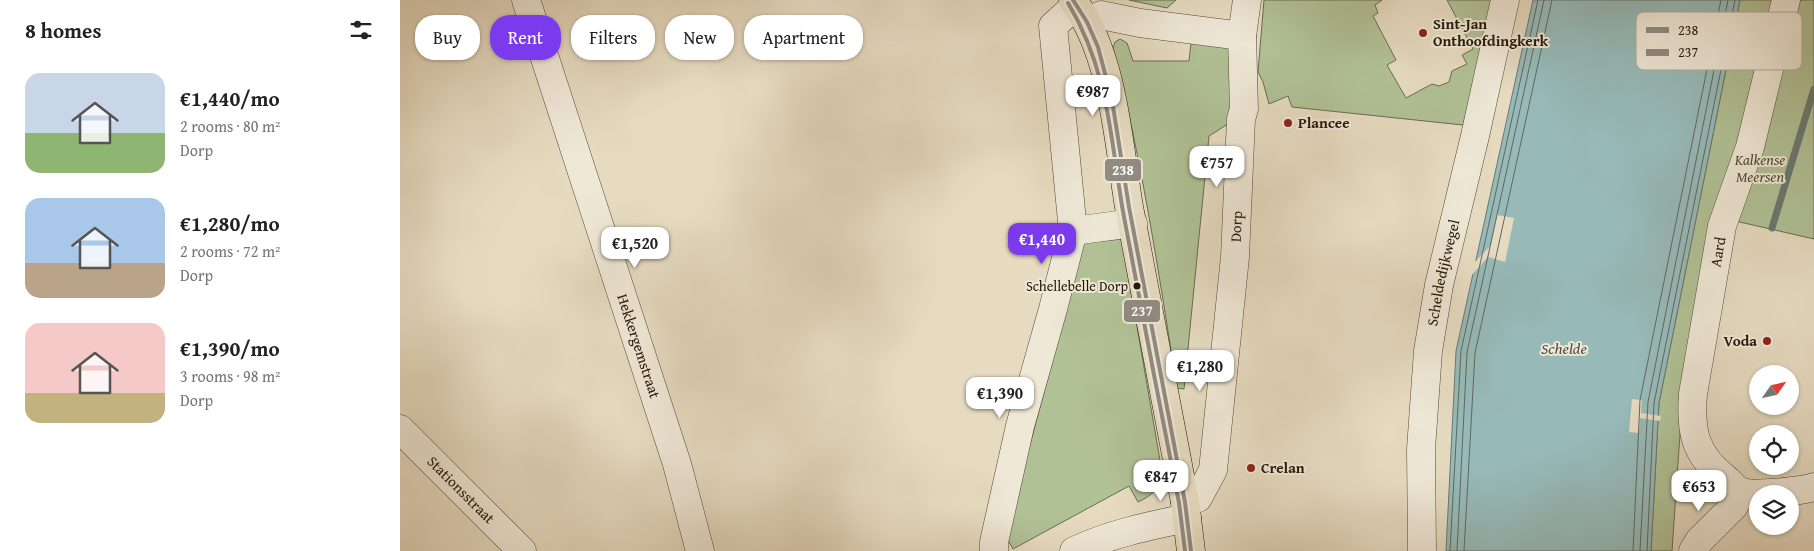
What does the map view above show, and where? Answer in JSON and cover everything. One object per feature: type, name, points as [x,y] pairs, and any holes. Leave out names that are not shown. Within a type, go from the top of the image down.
[{"type":"main road","points":[[1079,9],[1099,52],[1112,99],[1186,510],[1191,551]]},
{"type":"street","name":"Hekkergemstraat","points":[[526,0],[677,464],[700,551]]},
{"type":"street","name":"Dorp","points":[[1186,510],[1198,498],[1214,470],[1235,257],[1241,119],[1244,109],[1242,36],[1247,0]]},
{"type":"street","name":"Scheldedijkwegel","points":[[1422,551],[1421,449],[1428,351],[1439,285],[1505,0]]},
{"type":"street","points":[[994,551],[994,542],[1020,426],[1073,231],[1053,26],[1079,9],[1140,23],[1242,36]]},
{"type":"street","name":"Aard","points":[[1742,492],[1710,466],[1703,455],[1691,421],[1693,394],[1722,226],[1750,148],[1769,70]]},
{"type":"street","points":[[1073,231],[1133,223]]},
{"type":"street","name":"Stationsstraat","points":[[400,428],[522,551]]},
{"type":"street","points":[[1693,551],[1699,540],[1734,506],[1742,492],[1782,492],[1814,487]]},
{"type":"street","points":[[1074,551],[1186,510]]},
{"type":"green space","points":[[1129,0],[1176,0],[1167,8]]},
{"type":"green space","points":[[1264,0],[1382,0],[1375,5],[1378,13],[1373,16],[1396,60],[1387,65],[1406,98],[1432,84],[1439,86],[1449,82],[1452,71],[1467,64],[1462,55],[1473,49],[1447,0],[1494,0],[1463,125],[1292,107],[1288,96],[1269,104],[1258,72]]},
{"type":"green space","name":"Kalkense Meersen","points":[[1740,0],[1814,0],[1814,239],[1731,220],[1681,420],[1672,551],[1651,551],[1659,403],[1726,70],[1802,70],[1802,12],[1738,12]]},
{"type":"green space","points":[[1120,39],[1127,43],[1133,61],[1189,61],[1191,43],[1227,46],[1234,57],[1231,122],[1209,136],[1184,389],[1177,388],[1133,132],[1113,48],[1115,42]]},
{"type":"green space","points":[[1122,239],[1162,472],[1159,483],[1148,497],[1138,502],[1129,486],[1013,549],[1008,540],[1016,497],[1084,243]]},
{"type":"water","name":"Schelde","points":[[1533,0],[1740,0],[1738,12],[1636,12],[1636,70],[1726,70],[1659,403],[1651,551],[1446,551],[1456,351]]},
{"type":"pier","points":[[1497,215],[1514,218],[1505,262],[1488,257],[1470,277],[1472,265],[1491,245]]},
{"type":"pier","points":[[1632,399],[1642,400],[1641,413],[1661,416],[1660,421],[1640,418],[1639,433],[1629,432]]},
{"type":"waterway","points":[[1772,228],[1814,89]]},
{"type":"transit line","name":"238","points":[[1073,0],[1087,22],[1098,47],[1112,100],[1129,207],[1185,502],[1191,551]]},
{"type":"transit line","name":"237","points":[[1068,3],[1082,29],[1092,55],[1106,107],[1124,217],[1179,503],[1185,551]]},
{"type":"place","name":"Sint-Jan Onthoofdingkerk","points":[[1423,33]]},
{"type":"place","name":"Plancee","points":[[1288,123]]},
{"type":"place","name":"Schellebelle Dorp","points":[[1137,286]]},
{"type":"place","name":"Voda","points":[[1767,341]]},
{"type":"place","name":"Crelan","points":[[1251,468]]}]
